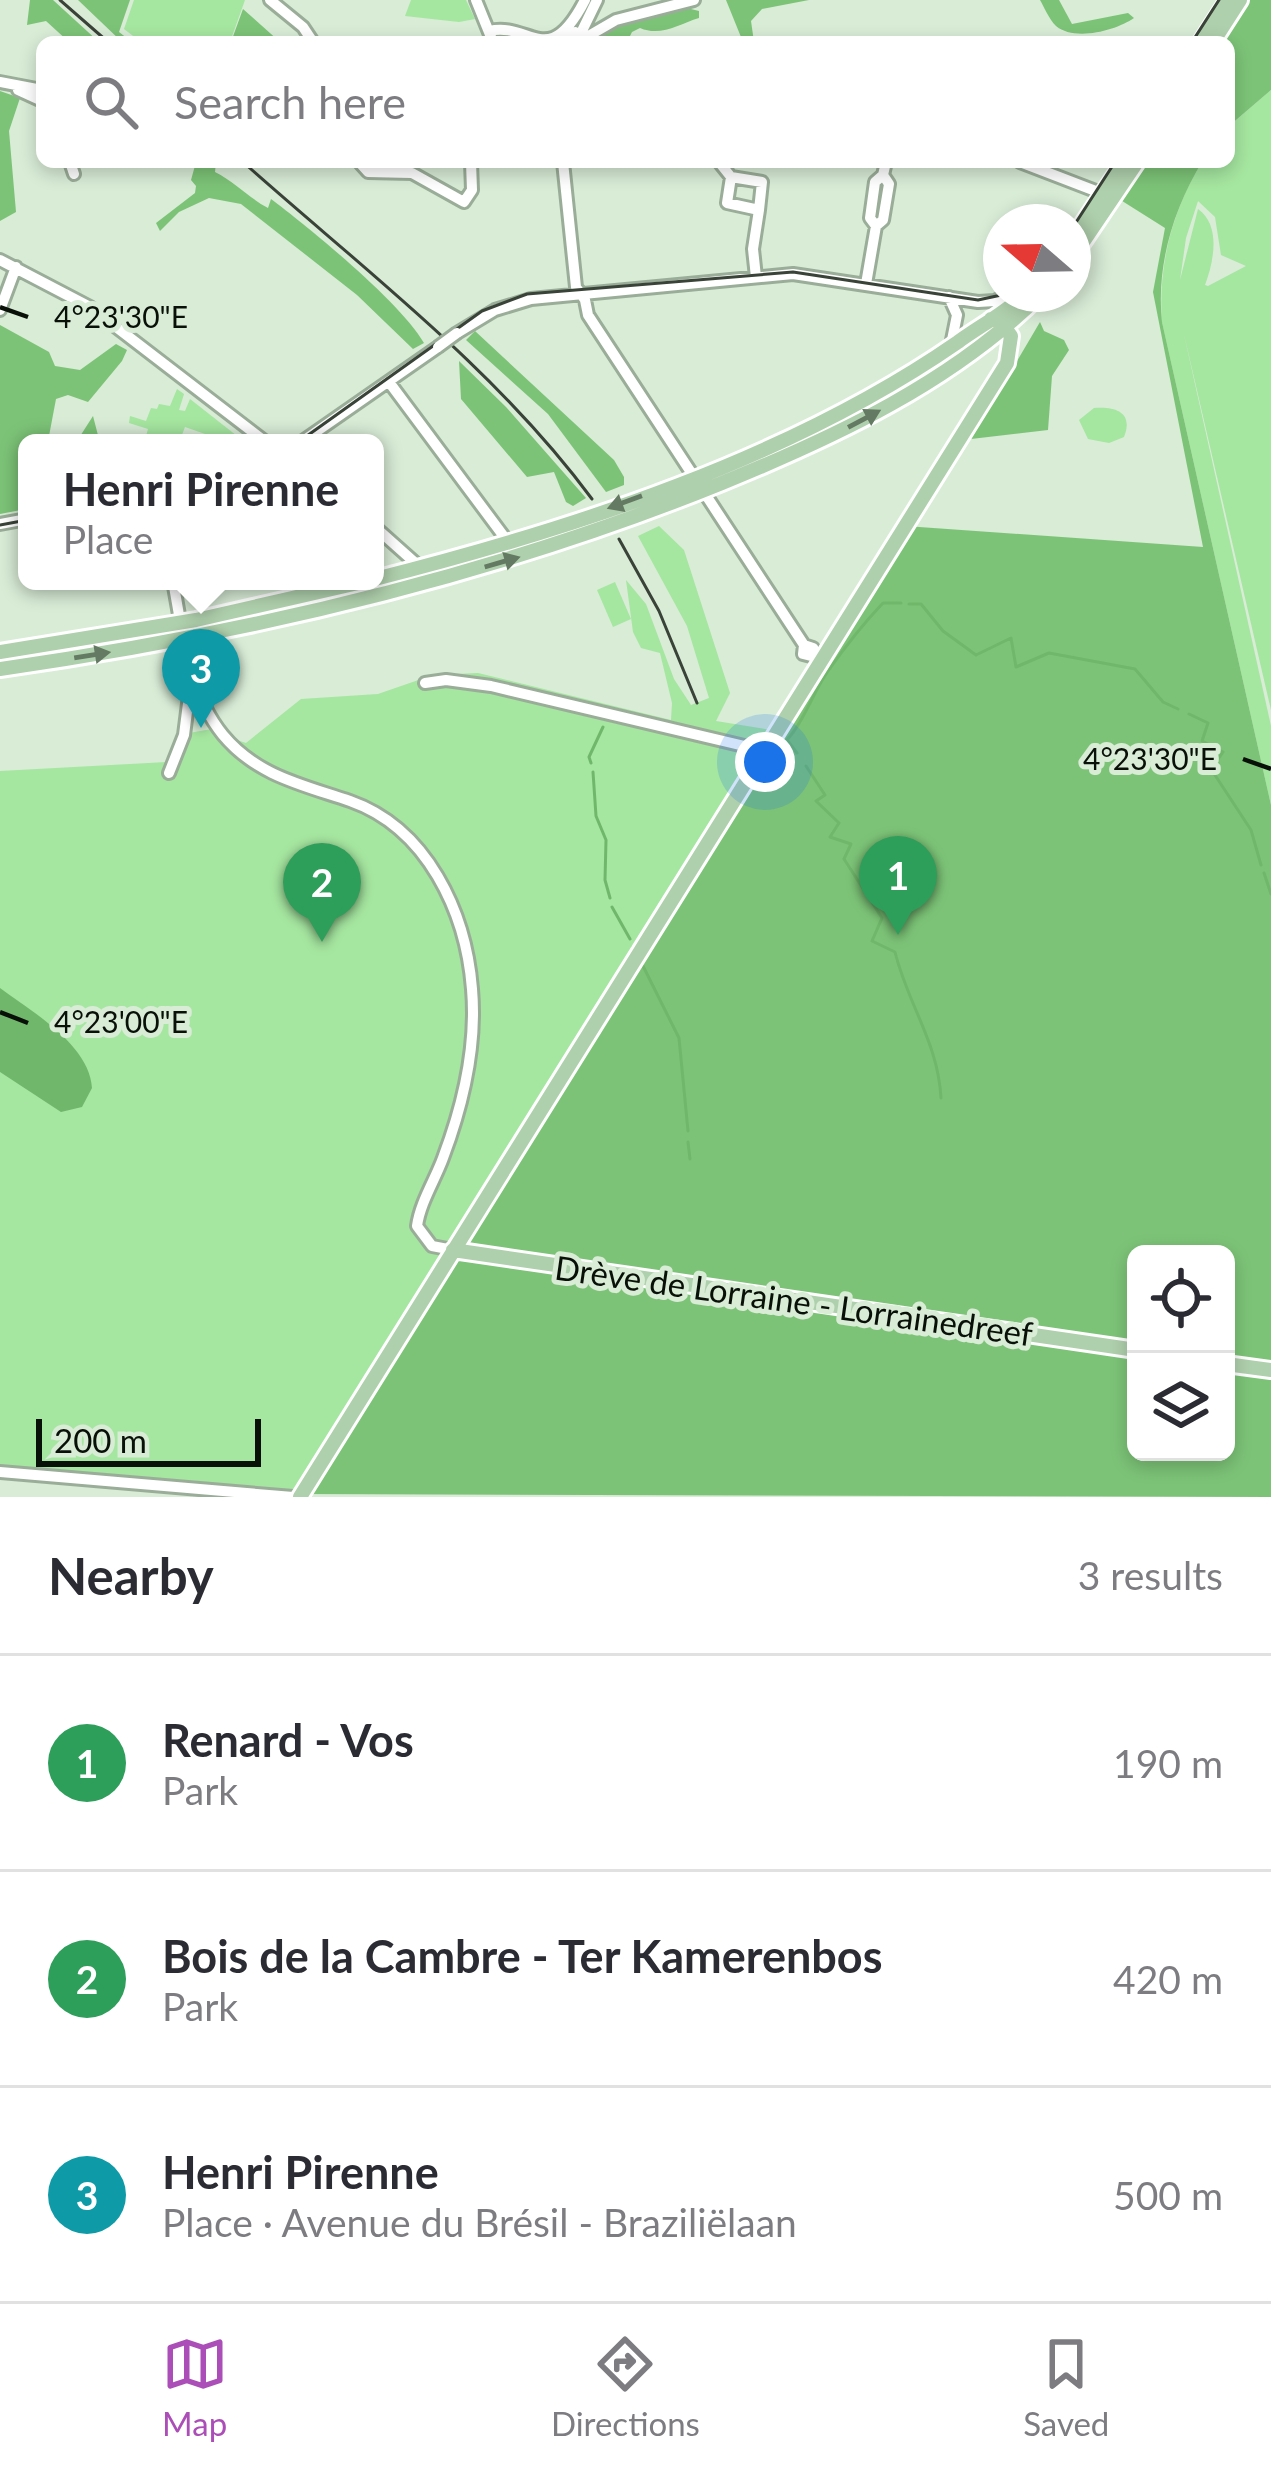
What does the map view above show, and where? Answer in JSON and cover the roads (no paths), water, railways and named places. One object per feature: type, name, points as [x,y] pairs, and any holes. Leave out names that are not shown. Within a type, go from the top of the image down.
[{"type":"main road","points":[[1205,36],[1228,0]]},
{"type":"main road","points":[[1217,36],[1240,0]]},
{"type":"main road","points":[[1091,226],[1121,168]]},
{"type":"main road","points":[[1091,216],[1132,168]]},
{"type":"main road","points":[[384,586],[566,541],[703,490],[868,418],[988,337],[1005,312]]},
{"type":"main road","points":[[384,579],[424,575],[693,476],[852,407],[1013,312]]},
{"type":"main road","points":[[292,1493],[453,1250],[997,377],[1011,352],[1011,336],[998,322]]},
{"type":"main road","points":[[988,337],[999,358],[997,377]]},
{"type":"main road","points":[[1,660],[326,590]]},
{"type":"main road","points":[[1,660],[184,639],[368,590]]},
{"type":"main road","name":"Drève de Lorraine - Lorrainedreef","points":[[453,1250],[1127,1349]]},
{"type":"main road","points":[[1235,1365],[1271,1370]]},
{"type":"street","points":[[270,0],[309,36]]},
{"type":"street","points":[[476,0],[491,36]]},
{"type":"street","points":[[561,36],[585,0]]},
{"type":"street","points":[[585,36],[597,0]]},
{"type":"street","points":[[588,36],[616,20],[694,0]]},
{"type":"street","points":[[492,36],[500,29],[525,36]]},
{"type":"street","points":[[5,84],[36,96]]},
{"type":"street","points":[[364,168],[368,172],[412,173],[464,202],[472,190],[471,168]]},
{"type":"street","points":[[564,168],[576,287],[588,315],[804,645]]},
{"type":"street","points":[[723,168],[730,177],[728,203],[759,210]]},
{"type":"street","points":[[1036,168],[1108,196]]},
{"type":"street","points":[[866,284],[875,226],[870,218],[875,182],[885,169]]},
{"type":"street","points":[[730,177],[762,182],[753,249],[756,277]]},
{"type":"street","points":[[0,260],[90,307],[255,434]]},
{"type":"street","points":[[0,310],[16,267]]},
{"type":"street","points":[[313,434],[457,333],[511,304],[801,274],[983,301]]},
{"type":"street","points":[[949,297],[957,315],[951,346]]},
{"type":"street","points":[[388,382],[508,542]]},
{"type":"street","points":[[384,536],[424,575]]},
{"type":"street","points":[[174,590],[192,677],[207,711],[230,743],[253,763],[312,791],[368,808],[407,837],[447,891],[466,948],[472,989],[470,1059],[453,1131],[418,1219],[419,1233],[433,1247],[453,1250]]},
{"type":"street","points":[[0,639],[1,660]]},
{"type":"street","points":[[170,772],[188,715],[192,677]]},
{"type":"street","points":[[425,683],[446,680],[491,686],[765,751]]},
{"type":"street","points":[[188,715],[207,711]]},
{"type":"street","points":[[0,1472],[292,1493]]},
{"type":"waterway","points":[[783,744],[861,627],[883,603],[901,603]]},
{"type":"waterway","points":[[909,604],[921,604],[943,631],[976,655],[1011,638],[1016,667],[1049,653],[1135,669],[1163,702],[1178,709]]},
{"type":"waterway","points":[[1189,714],[1208,723],[1202,741],[1223,752],[1211,769],[1251,830],[1261,865]]},
{"type":"waterway","points":[[591,763],[589,757],[603,727]]},
{"type":"waterway","points":[[787,740],[797,753]]},
{"type":"waterway","points":[[806,766],[825,795],[816,801],[839,823],[830,837],[851,844],[844,859],[882,918],[872,941],[895,952],[929,1041],[941,1098]]},
{"type":"waterway","points":[[593,772],[596,816],[606,840],[605,880],[610,898]]},
{"type":"waterway","points":[[1264,873],[1271,894]]},
{"type":"waterway","points":[[612,907],[630,939]]},
{"type":"waterway","points":[[641,962],[679,1038],[688,1131]]},
{"type":"waterway","points":[[688,1142],[690,1159]]},
{"type":"tram line","points":[[1196,36],[1219,0]]},
{"type":"tram line","points":[[1088,204],[1111,168]]},
{"type":"tram line","points":[[310,434],[482,311],[527,294],[793,272],[983,299]]},
{"type":"tram line","points":[[0,525],[18,522]]},
{"type":"railway","points":[[60,0],[101,36]]},
{"type":"railway","points":[[250,168],[471,363],[592,499]]},
{"type":"railway","points":[[619,539],[659,611],[697,703]]},
{"type":"place","name":"Henri Pirenne","points":[[201,728]]},
{"type":"place","name":"Renard - Vos","points":[[898,935]]},
{"type":"place","name":"Bois de la Cambre - Ter Kamerenbos","points":[[322,942]]}]
